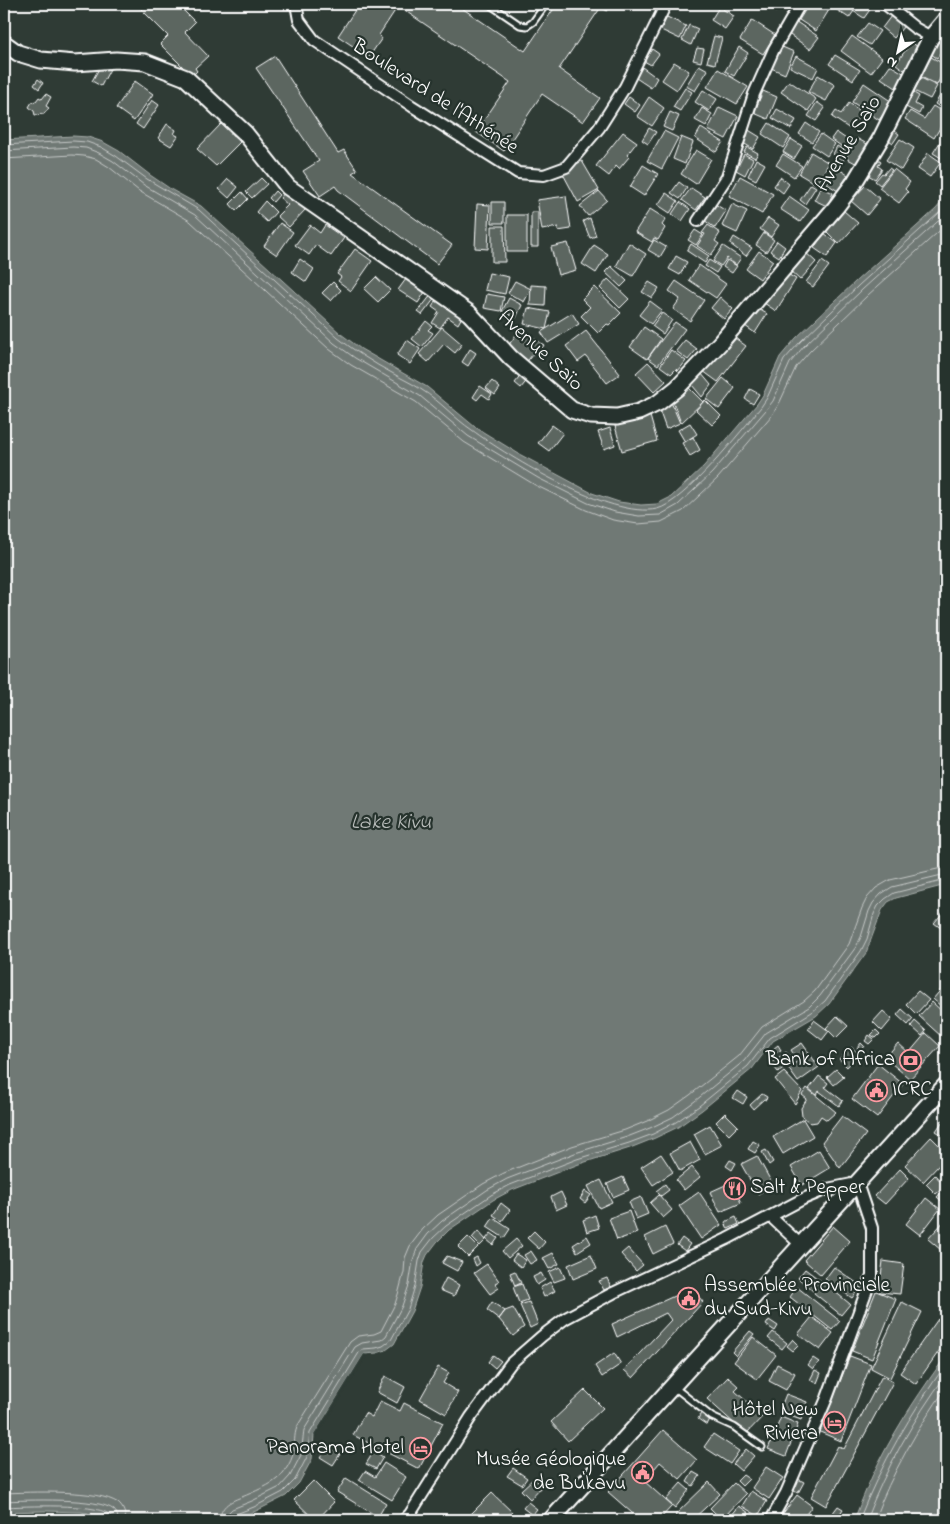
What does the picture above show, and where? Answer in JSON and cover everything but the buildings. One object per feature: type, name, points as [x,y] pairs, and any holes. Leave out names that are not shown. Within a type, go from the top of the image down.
[{"type":"street","name":"Boulevard de l'Athénée","points":[[296,4],[299,20],[314,40],[412,106],[518,173],[544,175],[566,167],[599,128],[625,87],[666,4]]},
{"type":"street","points":[[698,220],[727,177],[754,94],[774,49],[800,4]]},
{"type":"street","points":[[886,4],[931,38]]},
{"type":"street","name":"Avenue Saïo","points":[[4,43],[18,53],[41,60],[75,63],[116,60],[145,62],[186,78],[244,134],[288,187],[470,313],[511,358],[572,410],[592,416],[617,416],[639,412],[658,403],[676,388],[720,343],[836,207],[854,183],[881,138],[931,38],[946,19]]},
{"type":"street","points":[[551,1520],[946,1085]]},
{"type":"street","points":[[404,1520],[410,1514],[471,1417],[505,1371],[542,1336],[566,1318],[613,1293],[771,1217],[803,1199],[827,1189],[858,1183]]},
{"type":"street","points":[[771,1520],[786,1493],[827,1398],[872,1276],[872,1228],[858,1183]]},
{"type":"street","points":[[771,1217],[800,1245]]},
{"type":"lane","points":[[489,4],[520,25],[527,26],[534,22],[546,4]]},
{"type":"lane","points":[[673,1387],[712,1417],[734,1427],[762,1448]]},
{"type":"water","name":"Lake Kivu","points":[[73,136],[88,137],[103,142],[119,151],[172,190],[201,206],[341,334],[361,349],[427,387],[475,427],[519,454],[592,493],[619,502],[641,505],[657,504],[671,497],[704,466],[757,404],[780,357],[796,338],[936,209],[946,197],[946,885],[896,898],[888,902],[882,910],[866,953],[829,1004],[816,1016],[773,1041],[752,1069],[678,1127],[630,1148],[579,1164],[512,1190],[493,1200],[449,1230],[427,1255],[420,1287],[412,1311],[394,1344],[386,1350],[377,1353],[364,1354],[314,1435],[312,1459],[299,1483],[286,1496],[233,1520],[114,1520],[81,1512],[4,1512],[4,140]]},
{"type":"water","points":[[946,1356],[946,1520],[854,1520],[887,1446],[911,1406]]},
{"type":"pier","points":[[364,1354],[368,1356],[366,1356],[316,1437],[314,1435]]},
{"type":"place","name":"Bank of Africa","points":[[911,1060]]},
{"type":"place","name":"ICRC","points":[[876,1090]]},
{"type":"place","name":"Salt & Pepper","points":[[734,1188]]},
{"type":"place","name":"Assemblée Provinciale du Sud-Kivu","points":[[688,1298]]},
{"type":"place","name":"Hôtel New Riviera","points":[[834,1422]]},
{"type":"place","name":"Panorama Hotel","points":[[420,1448]]},
{"type":"place","name":"Musée Géologique de Bukavu","points":[[642,1472]]}]
